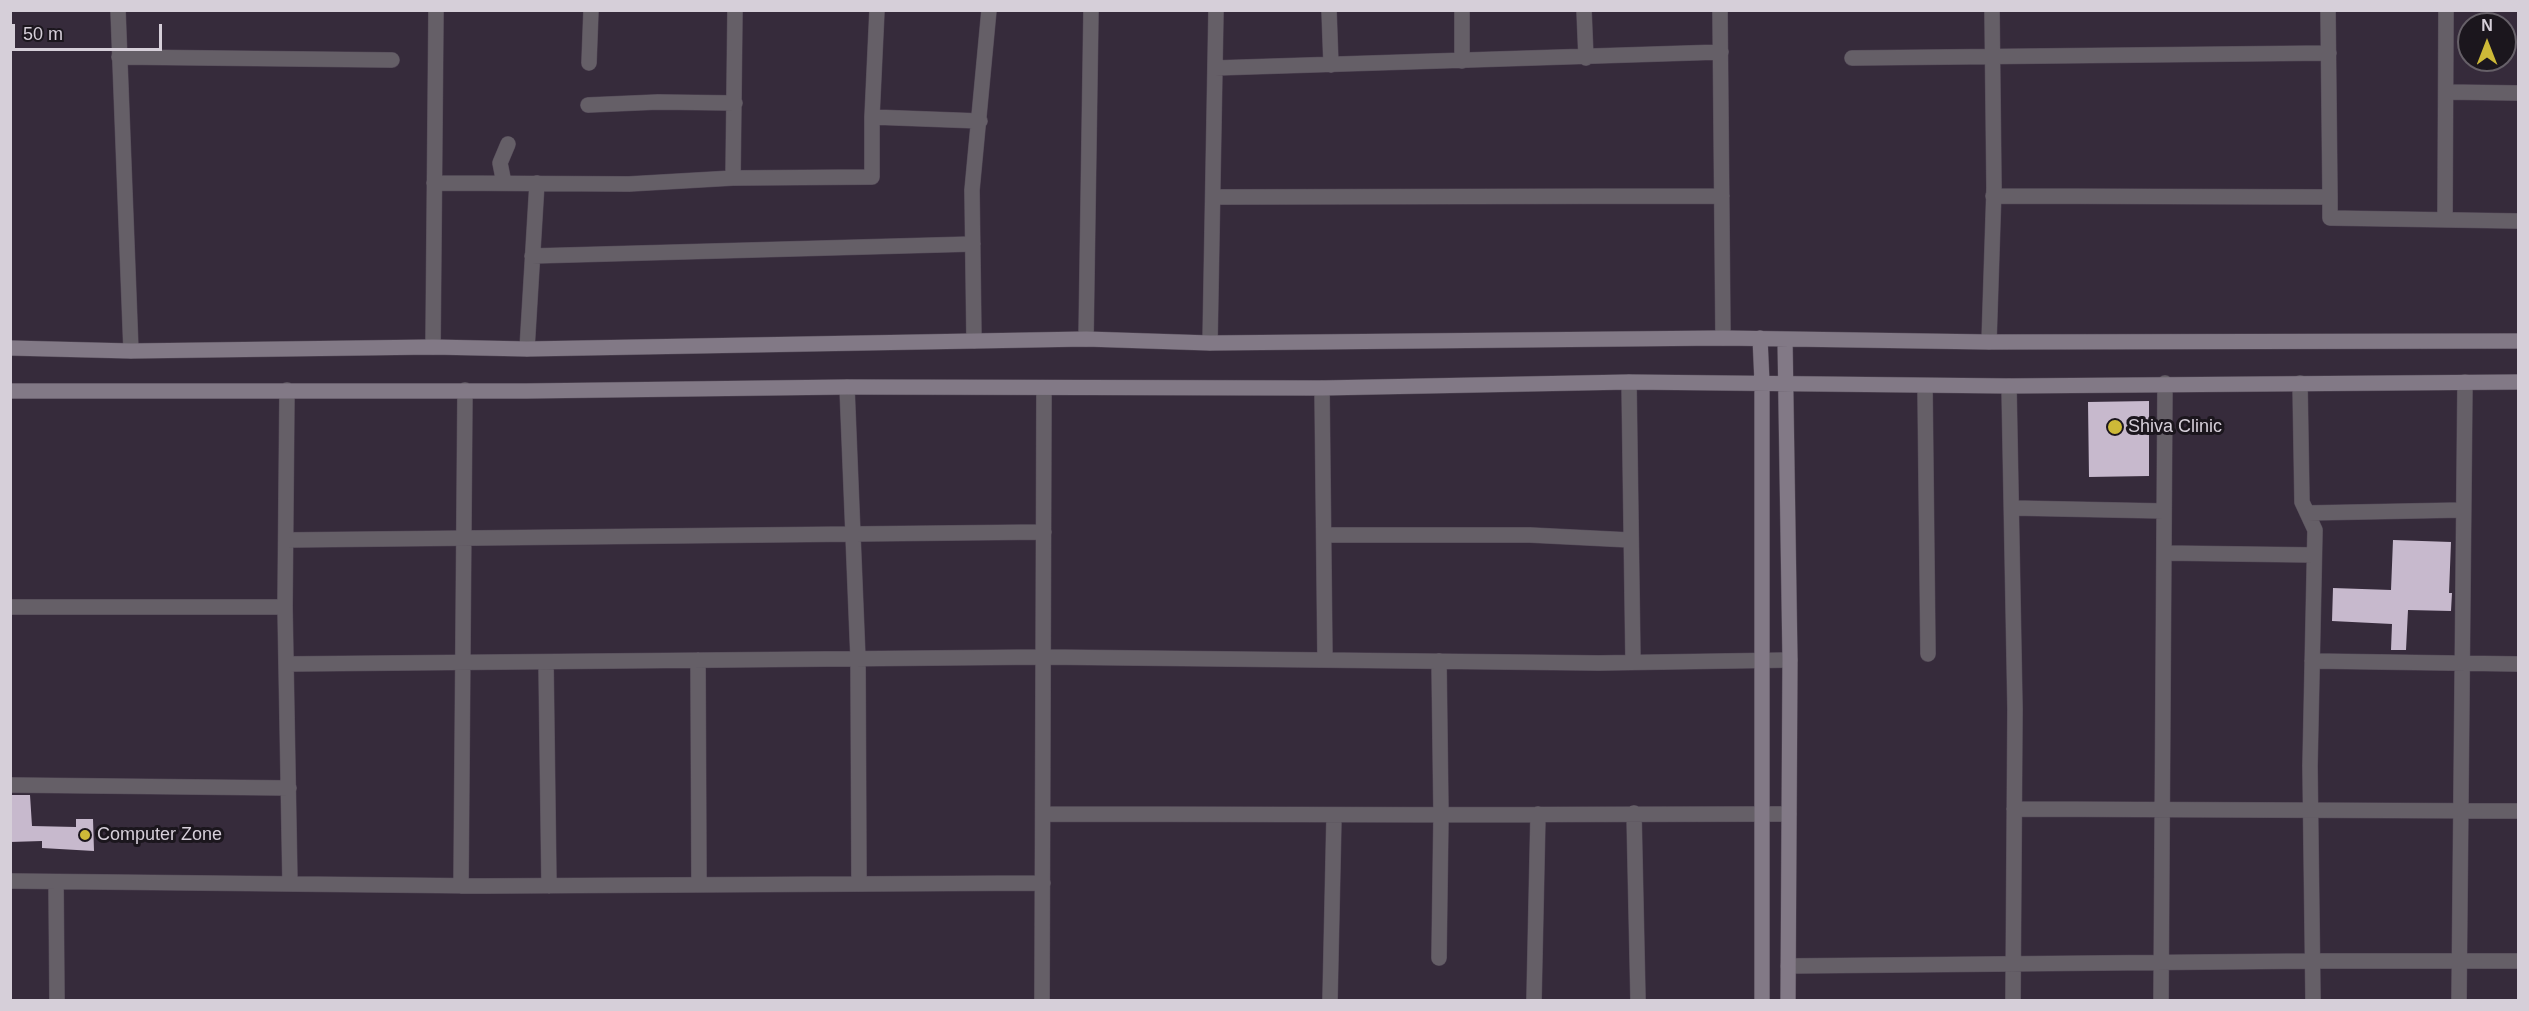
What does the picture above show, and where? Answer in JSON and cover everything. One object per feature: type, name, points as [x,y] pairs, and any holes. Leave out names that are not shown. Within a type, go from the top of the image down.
[{"type":"street","points":[[118,10],[131,351]]},
{"type":"street","points":[[433,347],[436,10]]},
{"type":"street","points":[[589,63],[591,10]]},
{"type":"street","points":[[733,178],[735,10]]},
{"type":"street","points":[[434,183],[629,184],[733,178],[872,177],[877,10]]},
{"type":"street","points":[[974,341],[972,190],[989,10]]},
{"type":"street","points":[[1086,339],[1091,10]]},
{"type":"street","points":[[1210,343],[1216,10]]},
{"type":"street","points":[[1329,10],[1331,65]]},
{"type":"street","points":[[1462,10],[1462,61]]},
{"type":"street","points":[[1584,10],[1586,58]]},
{"type":"street","points":[[1720,10],[1723,338]]},
{"type":"street","points":[[1989,342],[1993,196],[1992,10]]},
{"type":"street","points":[[2328,10],[2330,218],[2518,221]]},
{"type":"street","points":[[2445,219],[2446,10]]},
{"type":"street","points":[[1215,68],[1721,52]]},
{"type":"street","points":[[1852,58],[2329,53]]},
{"type":"street","points":[[119,57],[392,60]]},
{"type":"street","points":[[2446,92],[2518,93]]},
{"type":"street","points":[[588,105],[658,102],[735,103]]},
{"type":"street","points":[[872,117],[980,121]]},
{"type":"street","points":[[504,183],[500,163],[508,144]]},
{"type":"street","points":[[527,349],[537,183]]},
{"type":"street","points":[[1213,197],[1722,196]]},
{"type":"street","points":[[1993,196],[2330,197]]},
{"type":"street","points":[[531,256],[973,244]]},
{"type":"street","points":[[10,348],[131,351],[433,347],[527,349],[1086,339],[1210,343],[1723,338],[1989,342],[2518,340]]},
{"type":"street","points":[[1760,339],[1762,382],[1762,1000]]},
{"type":"street","points":[[1785,339],[1790,660],[1788,1000]]},
{"type":"street","points":[[1629,382],[1633,662]]},
{"type":"street","points":[[10,391],[847,387],[1322,388],[1629,382],[2009,386],[2518,382]]},
{"type":"street","points":[[2459,1000],[2460,663],[2465,382]]},
{"type":"street","points":[[2162,1000],[2165,383]]},
{"type":"street","points":[[2300,383],[2302,502],[2315,530],[2310,811],[2313,1000]]},
{"type":"street","points":[[1926,386],[1928,654]]},
{"type":"street","points":[[2009,386],[2013,508],[2013,1000]]},
{"type":"street","points":[[847,387],[858,659],[859,884]]},
{"type":"street","points":[[1042,1000],[1044,387]]},
{"type":"street","points":[[1322,388],[1325,660]]},
{"type":"street","points":[[286,390],[285,607],[290,884]]},
{"type":"street","points":[[461,886],[465,390]]},
{"type":"street","points":[[2013,508],[2164,511]]},
{"type":"street","points":[[2307,513],[2462,510]]},
{"type":"street","points":[[286,540],[1044,532]]},
{"type":"street","points":[[1325,535],[1530,535],[1630,540]]},
{"type":"street","points":[[2164,554],[2314,555]]},
{"type":"street","points":[[10,607],[285,607]]},
{"type":"street","points":[[286,664],[1043,657],[1439,662],[1790,660]]},
{"type":"street","points":[[698,660],[699,885]]},
{"type":"street","points":[[2312,661],[2518,664]]},
{"type":"street","points":[[546,662],[549,886]]},
{"type":"street","points":[[1439,662],[1441,815],[1439,958]]},
{"type":"street","points":[[10,785],[289,788]]},
{"type":"street","points":[[2014,809],[2518,811]]},
{"type":"street","points":[[1634,813],[1638,1000]]},
{"type":"street","points":[[1043,814],[1334,816],[1789,814]]},
{"type":"street","points":[[1534,1000],[1538,814]]},
{"type":"street","points":[[1330,1000],[1334,816]]},
{"type":"street","points":[[10,881],[461,886],[1042,883]]},
{"type":"street","points":[[56,882],[57,1000]]},
{"type":"street","points":[[1788,966],[2518,961]]},
{"type":"building","points":[[2149,401],[2149,476],[2089,477],[2088,402]]},
{"type":"building","points":[[2393,540],[2451,542],[2449,593],[2452,593],[2451,611],[2408,610],[2406,650],[2391,650],[2392,624],[2332,621],[2333,588],[2391,590]]},
{"type":"building","points":[[10,795],[30,795],[32,826],[76,827],[76,819],[93,819],[94,851],[42,848],[42,841],[10,842]]},
{"type":"place","name":"Shiva Clinic","points":[[2115,427]]},
{"type":"place","name":"Computer Zone","points":[[85,835]]}]
